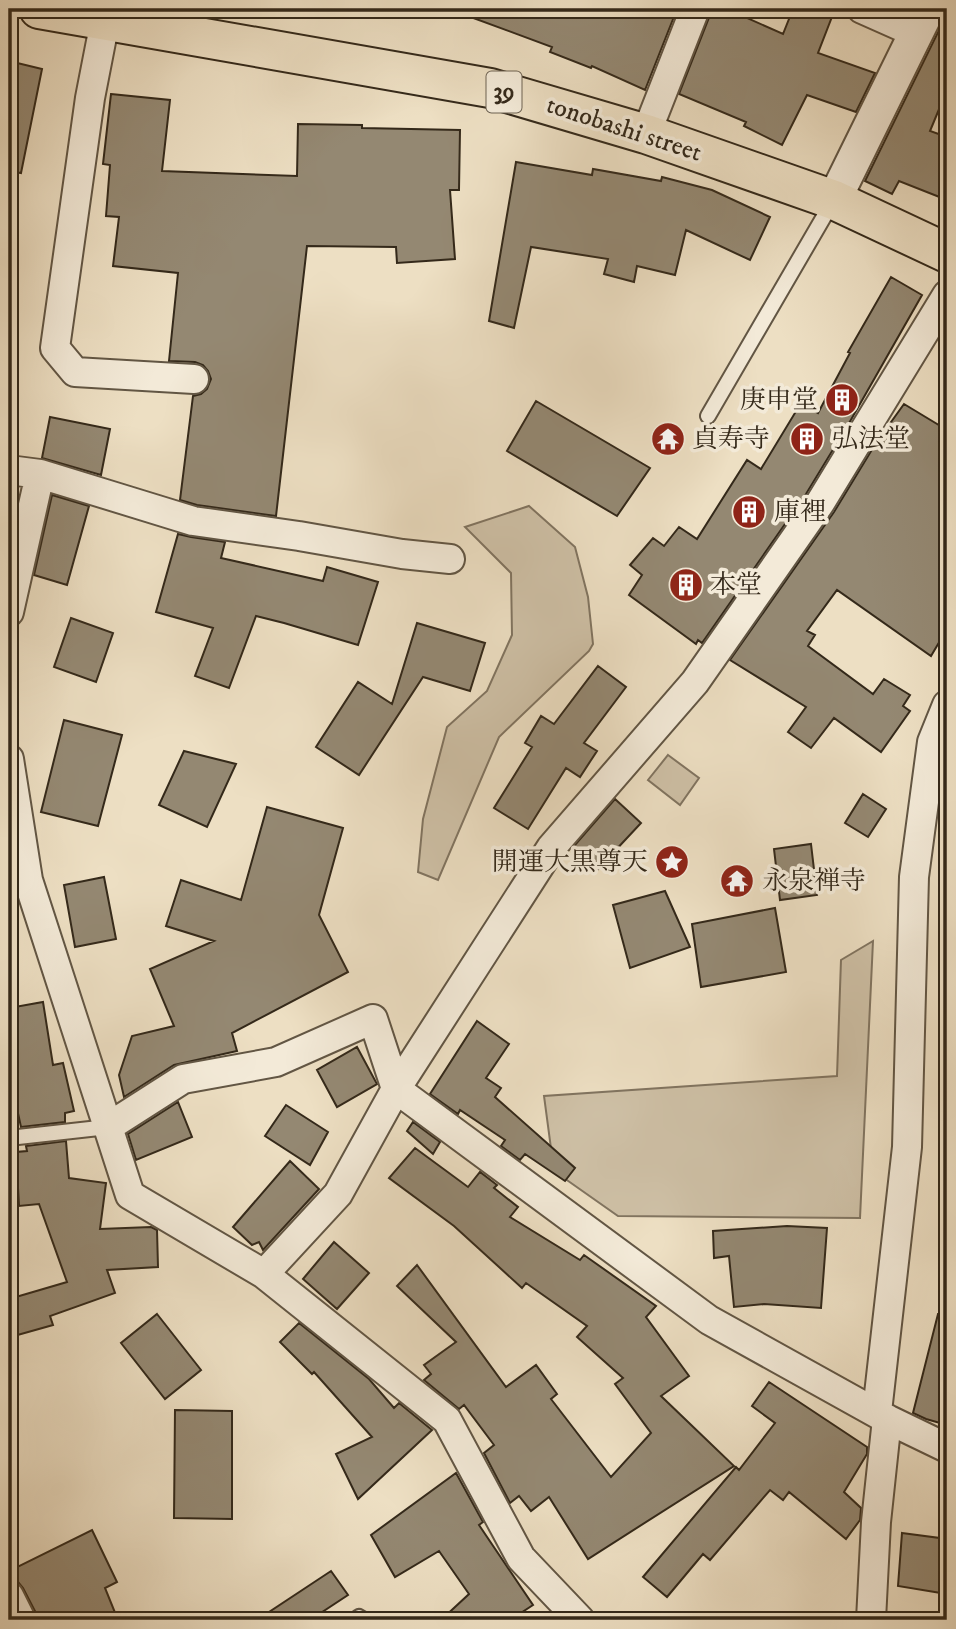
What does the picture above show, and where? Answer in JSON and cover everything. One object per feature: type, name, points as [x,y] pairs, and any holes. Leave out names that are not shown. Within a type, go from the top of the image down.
[{"type":"main road","name":"tonobashi street","points":[[39,9],[105,21],[158,19],[490,88],[646,134],[834,200],[947,253]]},
{"type":"street","points":[[646,134],[695,9]]},
{"type":"street","points":[[834,200],[922,21],[862,9]]},
{"type":"street","points":[[105,21],[90,98],[55,348],[75,372],[194,379]]},
{"type":"street","points":[[264,1274],[338,1194],[396,1089],[551,848],[695,682],[812,514],[947,295]]},
{"type":"street","points":[[9,470],[40,474],[193,521],[450,559]]},
{"type":"street","points":[[9,612],[40,474]]},
{"type":"street","points":[[872,1620],[882,1416],[907,1147],[914,877],[932,742],[947,705]]},
{"type":"street","points":[[9,759],[28,880],[130,1195],[264,1274],[447,1419],[521,1558],[580,1620]]},
{"type":"street","points":[[108,1127],[183,1079],[276,1062],[373,1019],[396,1089],[709,1320],[882,1416],[947,1448]]},
{"type":"street","points":[[9,1597],[21,1620]]},
{"type":"lane","points":[[708,416],[834,200]]},
{"type":"lane","points":[[9,1138],[108,1127]]},
{"type":"lane","points":[[355,1620],[359,1617],[364,1620]]},
{"type":"shaded area","points":[[529,506],[575,547],[588,597],[593,644],[589,651],[499,737],[438,880],[418,872],[423,819],[447,727],[487,691],[512,635],[511,573],[465,527]]},
{"type":"shaded area","points":[[668,755],[699,778],[680,805],[648,780]]},
{"type":"shaded area","points":[[873,941],[860,1218],[618,1216],[554,1171],[544,1096],[837,1076],[841,960]]},
{"type":"building","points":[[457,9],[677,9],[645,90],[592,66],[591,68],[550,52],[552,47],[457,12]]},
{"type":"building","points":[[711,9],[727,9],[783,34],[793,9],[835,9],[818,53],[875,73],[856,112],[807,95],[782,145],[744,126],[746,122],[679,94]]},
{"type":"building","points":[[947,9],[947,90],[930,131],[947,137],[947,200],[899,181],[892,194],[865,181]]},
{"type":"building","points":[[9,61],[42,69],[21,173],[9,171]]},
{"type":"building","points":[[111,94],[170,100],[162,171],[297,176],[298,124],[460,130],[459,190],[450,190],[455,259],[397,263],[396,247],[307,246],[276,516],[197,505],[180,500],[193,396],[207,389],[211,379],[203,365],[169,361],[178,273],[113,266],[119,217],[106,216],[110,165],[103,164]]},
{"type":"building","points":[[516,162],[592,175],[593,169],[661,181],[662,177],[712,190],[770,217],[750,260],[686,230],[675,275],[637,266],[634,282],[604,274],[608,259],[531,247],[514,328],[489,321]]},
{"type":"building","points":[[891,277],[922,295],[806,494],[702,643],[698,640],[696,644],[629,595],[642,575],[630,565],[653,538],[664,546],[679,527],[697,539],[747,460],[761,469],[801,403],[818,413],[850,353],[848,352]]},
{"type":"building","points":[[536,401],[650,468],[617,516],[507,451]]},
{"type":"building","points":[[904,404],[947,430],[947,629],[931,656],[837,590],[807,631],[815,635],[808,646],[873,694],[884,679],[910,695],[903,706],[910,711],[881,752],[834,718],[811,748],[788,732],[806,707],[730,660],[834,512],[876,443]]},
{"type":"building","points":[[50,417],[110,429],[101,475],[42,458]]},
{"type":"building","points":[[52,495],[89,506],[67,585],[34,575]]},
{"type":"building","points":[[178,534],[225,542],[221,558],[323,581],[327,567],[378,582],[358,645],[256,616],[229,688],[195,676],[213,628],[156,612]]},
{"type":"building","points":[[71,618],[113,633],[96,682],[54,667]]},
{"type":"building","points":[[417,623],[485,643],[470,691],[423,677],[359,775],[316,747],[358,682],[392,704]]},
{"type":"building","points":[[598,666],[626,687],[584,743],[597,751],[580,777],[566,768],[528,829],[494,808],[532,747],[525,743],[541,716],[554,724]]},
{"type":"building","points":[[64,720],[122,735],[98,826],[41,812]]},
{"type":"building","points":[[184,751],[236,764],[207,827],[159,805]]},
{"type":"building","points":[[863,794],[886,809],[868,837],[845,823]]},
{"type":"building","points":[[615,799],[641,823],[598,869],[574,846]]},
{"type":"building","points":[[267,807],[343,828],[319,915],[348,972],[232,1033],[237,1051],[174,1065],[124,1097],[119,1075],[132,1036],[174,1026],[150,969],[214,941],[166,926],[181,880],[241,900]]},
{"type":"building","points":[[811,844],[817,895],[780,900],[774,849]]},
{"type":"building","points":[[104,877],[116,939],[75,947],[64,885]]},
{"type":"building","points":[[665,891],[690,947],[630,968],[613,905]]},
{"type":"building","points":[[775,908],[786,972],[701,987],[692,924]]},
{"type":"building","points":[[43,1002],[53,1065],[63,1063],[74,1111],[65,1113],[65,1122],[21,1127],[9,1072],[9,1008]]},
{"type":"building","points":[[477,1021],[509,1044],[486,1078],[501,1088],[495,1097],[575,1168],[565,1181],[525,1154],[520,1160],[501,1146],[505,1140],[460,1110],[458,1114],[430,1094]]},
{"type":"building","points":[[357,1047],[377,1084],[337,1107],[317,1070]]},
{"type":"building","points":[[178,1102],[192,1137],[136,1160],[128,1134]]},
{"type":"building","points":[[286,1105],[328,1132],[310,1165],[265,1136]]},
{"type":"building","points":[[413,1122],[440,1142],[433,1154],[407,1131]]},
{"type":"building","points":[[66,1141],[69,1178],[106,1183],[100,1229],[151,1227],[157,1230],[158,1267],[107,1270],[115,1293],[50,1316],[53,1325],[14,1336],[9,1317],[9,1299],[67,1282],[39,1204],[19,1206],[16,1152],[27,1151],[26,1146]]},
{"type":"building","points":[[415,1148],[468,1187],[480,1172],[497,1185],[494,1188],[518,1207],[510,1217],[580,1260],[584,1255],[656,1306],[646,1317],[689,1376],[661,1396],[734,1466],[588,1559],[549,1497],[531,1511],[519,1496],[510,1503],[484,1453],[494,1445],[464,1405],[459,1409],[424,1380],[431,1374],[424,1365],[456,1342],[397,1286],[417,1265],[506,1387],[536,1365],[557,1394],[551,1399],[611,1477],[651,1433],[615,1384],[623,1378],[577,1337],[587,1326],[526,1283],[522,1288],[454,1226],[389,1178]]},
{"type":"building","points":[[290,1161],[319,1189],[263,1250],[259,1242],[252,1245],[233,1227]]},
{"type":"building","points":[[787,1226],[827,1228],[821,1308],[764,1304],[734,1307],[729,1256],[714,1258],[713,1231]]},
{"type":"building","points":[[334,1242],[369,1273],[337,1309],[303,1279]]},
{"type":"building","points":[[157,1314],[201,1370],[165,1399],[121,1343]]},
{"type":"building","points":[[938,1314],[947,1315],[947,1425],[913,1413]]},
{"type":"building","points":[[299,1323],[369,1379],[394,1408],[399,1403],[432,1430],[358,1499],[336,1454],[372,1437],[314,1372],[312,1374],[280,1342]]},
{"type":"building","points":[[769,1382],[867,1447],[867,1454],[844,1492],[861,1508],[860,1520],[846,1539],[789,1492],[783,1500],[770,1490],[710,1560],[703,1554],[667,1597],[643,1577],[736,1467],[739,1470],[775,1423],[752,1406]]},
{"type":"building","points":[[175,1410],[232,1411],[232,1519],[174,1518]]},
{"type":"building","points":[[456,1473],[483,1522],[479,1525],[533,1605],[510,1620],[441,1620],[469,1594],[439,1551],[395,1577],[371,1535]]},
{"type":"building","points":[[92,1530],[117,1582],[105,1588],[118,1620],[38,1620],[23,1588],[18,1582],[9,1580],[9,1571]]},
{"type":"building","points":[[902,1533],[947,1539],[947,1594],[898,1586]]},
{"type":"building","points":[[331,1571],[348,1595],[310,1620],[257,1620]]},
{"type":"place","name":"庚申堂","points":[[842,400]]},
{"type":"place","name":"貞寿寺","points":[[668,439]]},
{"type":"place","name":"弘法堂","points":[[807,439]]},
{"type":"place","name":"庫裡","points":[[749,512]]},
{"type":"place","name":"本堂","points":[[686,585]]},
{"type":"place","name":"開運大黒尊天","points":[[672,862]]},
{"type":"place","name":"永泉禅寺","points":[[737,881]]}]
